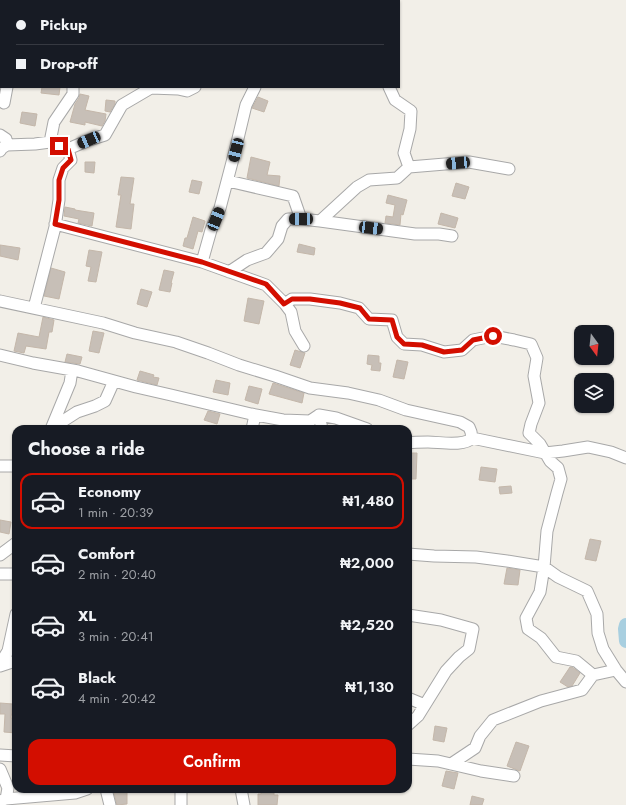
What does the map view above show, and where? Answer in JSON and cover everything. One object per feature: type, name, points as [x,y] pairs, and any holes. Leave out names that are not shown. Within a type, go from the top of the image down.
[{"type":"street","points":[[4,103],[7,88]]},
{"type":"street","points":[[50,142],[54,122],[73,94],[74,88]]},
{"type":"street","points":[[0,135],[6,139],[4,148],[50,142],[68,149],[105,135],[122,105],[151,88],[178,89],[187,91],[193,88]]},
{"type":"street","points":[[202,262],[228,181],[246,104],[254,88]]},
{"type":"street","points":[[390,88],[395,100],[411,112],[410,129],[404,153],[409,167]]},
{"type":"street","points":[[34,308],[55,224],[59,200],[59,180],[63,168],[71,160],[68,149]]},
{"type":"street","points":[[320,221],[357,187],[369,180],[397,178],[409,167],[469,162],[509,169]]},
{"type":"street","points":[[228,181],[293,196],[301,219]]},
{"type":"street","points":[[229,272],[247,260],[266,253],[278,239],[282,226],[288,219],[320,221],[415,234],[439,234],[452,236]]},
{"type":"street","points":[[55,224],[202,262],[266,284],[291,312],[295,331],[304,346]]},
{"type":"street","points":[[284,304],[292,299],[310,299],[340,303],[360,308],[369,319],[392,320],[397,337],[404,344],[422,345],[444,352],[462,350],[473,340],[493,336],[531,344],[537,358],[534,376],[539,403],[529,433],[540,444],[550,461],[558,468],[561,479],[547,531],[540,592],[526,618],[528,629],[541,638],[556,657],[576,661],[593,675]]},
{"type":"street","points":[[0,302],[103,323],[135,333],[176,342],[239,365],[310,388],[348,393],[379,400],[406,410],[460,422],[469,427],[472,438]]},
{"type":"street","points":[[0,355],[72,370],[255,415],[283,420],[310,421],[319,415],[336,418],[356,425]]},
{"type":"street","points":[[53,425],[70,383],[72,370]]},
{"type":"street","points":[[59,425],[77,412],[105,401],[114,381]]},
{"type":"street","points":[[253,425],[255,415]]},
{"type":"street","points":[[319,415],[321,425]]},
{"type":"street","points":[[472,438],[545,453],[588,447],[612,452],[626,458]]},
{"type":"street","points":[[412,443],[465,443],[472,438]]},
{"type":"street","points":[[0,466],[12,466]]},
{"type":"street","points":[[0,555],[12,546]]},
{"type":"street","points":[[412,554],[476,557],[544,567],[558,577],[587,592],[597,614],[598,633],[603,649],[616,670],[626,682]]},
{"type":"street","points":[[0,574],[12,574]]},
{"type":"street","points":[[412,616],[441,620],[473,629],[469,649],[446,671],[418,716],[412,721]]},
{"type":"street","points":[[0,665],[8,651],[12,632]]},
{"type":"street","points":[[0,665],[12,662]]},
{"type":"street","points":[[451,764],[475,748],[480,736],[493,720],[541,701],[582,690],[593,675],[616,670]]},
{"type":"street","points":[[412,700],[425,705]]},
{"type":"street","points":[[0,755],[12,756]]},
{"type":"street","points":[[412,759],[438,761],[481,771],[514,776]]},
{"type":"street","points":[[0,769],[8,788],[3,800]]},
{"type":"street","points":[[3,800],[51,793]]},
{"type":"street","points":[[107,793],[110,805]]},
{"type":"street","points":[[181,793],[181,805]]},
{"type":"street","points":[[242,793],[244,805]]},
{"type":"building","points":[[42,88],[60,88],[59,95],[41,93]]},
{"type":"building","points":[[80,94],[89,96],[85,110],[106,114],[105,121],[102,126],[85,122],[85,125],[70,122],[75,104]]},
{"type":"building","points":[[258,97],[268,101],[264,112],[252,108]]},
{"type":"building","points":[[106,100],[115,101],[115,104],[110,112],[105,111]]},
{"type":"building","points":[[22,112],[37,114],[35,126],[20,123]]},
{"type":"building","points":[[251,157],[270,162],[267,175],[280,176],[279,186],[247,178]]},
{"type":"building","points":[[85,162],[95,162],[94,173],[85,172]]},
{"type":"building","points":[[121,177],[134,178],[130,204],[134,204],[131,229],[116,227],[121,195],[118,195]]},
{"type":"building","points":[[192,180],[202,182],[199,194],[189,192]]},
{"type":"building","points":[[456,183],[469,187],[465,199],[452,196]]},
{"type":"building","points":[[388,195],[407,200],[403,215],[401,214],[400,225],[385,223],[386,216],[393,217],[395,205],[386,203]]},
{"type":"building","points":[[65,207],[94,213],[92,226],[78,223],[79,219],[64,216]]},
{"type":"building","points":[[441,213],[458,218],[455,228],[438,224]]},
{"type":"building","points":[[193,217],[205,221],[202,232],[198,231],[193,249],[183,246]]},
{"type":"building","points":[[299,244],[315,248],[314,255],[297,252]]},
{"type":"building","points":[[0,245],[20,248],[18,260],[0,256]]},
{"type":"building","points":[[89,250],[102,252],[96,282],[88,281],[91,267],[86,266]]},
{"type":"building","points":[[51,268],[65,272],[59,299],[44,296]]},
{"type":"building","points":[[164,270],[174,272],[170,292],[159,290]]},
{"type":"building","points":[[141,289],[152,292],[147,307],[137,304]]},
{"type":"building","points":[[248,298],[264,301],[259,324],[244,321]]},
{"type":"building","points":[[43,317],[54,320],[52,332],[49,332],[46,349],[26,346],[24,353],[14,351],[18,333],[39,337]]},
{"type":"building","points":[[93,331],[104,333],[99,353],[89,351]]},
{"type":"building","points":[[295,350],[305,353],[300,368],[290,365]]},
{"type":"building","points":[[67,354],[82,357],[80,364],[65,362]]},
{"type":"building","points":[[368,355],[379,356],[379,363],[381,363],[380,371],[371,370],[372,365],[367,364]]},
{"type":"building","points":[[397,360],[408,362],[404,379],[393,377]]},
{"type":"building","points":[[140,371],[159,378],[157,385],[137,380]]},
{"type":"building","points":[[216,380],[230,383],[228,395],[213,392]]},
{"type":"building","points":[[273,383],[304,393],[302,403],[269,394]]},
{"type":"building","points":[[249,386],[262,389],[258,404],[245,400]]},
{"type":"building","points":[[208,411],[220,414],[217,424],[204,420]]},
{"type":"building","points":[[412,453],[417,453],[416,479],[412,479]]},
{"type":"building","points":[[481,467],[497,469],[495,482],[479,480]]},
{"type":"building","points":[[511,486],[512,493],[500,494],[499,487]]},
{"type":"building","points":[[0,520],[11,522],[9,534],[0,532]]},
{"type":"building","points":[[590,539],[601,541],[596,561],[585,559]]},
{"type":"building","points":[[507,568],[520,570],[518,585],[504,584]]},
{"type":"building","points":[[570,667],[580,673],[572,686],[568,687],[560,682]]},
{"type":"building","points":[[0,703],[12,704],[12,733],[4,732],[5,714],[0,714]]},
{"type":"building","points":[[435,726],[447,728],[444,742],[433,740]]},
{"type":"building","points":[[516,742],[529,746],[520,771],[507,766]]},
{"type":"building","points":[[446,771],[458,773],[454,789],[442,786]]},
{"type":"building","points":[[114,793],[127,793],[127,804],[117,805]]},
{"type":"building","points":[[274,793],[274,795],[278,795],[277,805],[258,805],[258,794]]},
{"type":"building","points":[[472,796],[484,799],[482,805],[470,805]]},
{"type":"waterway","points":[[626,625],[626,641]]},
{"type":"route","points":[[59,146],[68,149],[71,160],[63,168],[59,180],[59,200],[55,224],[202,262],[266,284],[284,304],[292,299],[310,299],[340,303],[360,308],[369,319],[392,320],[397,337],[404,344],[422,345],[444,352],[462,350],[473,340],[493,336]]}]
